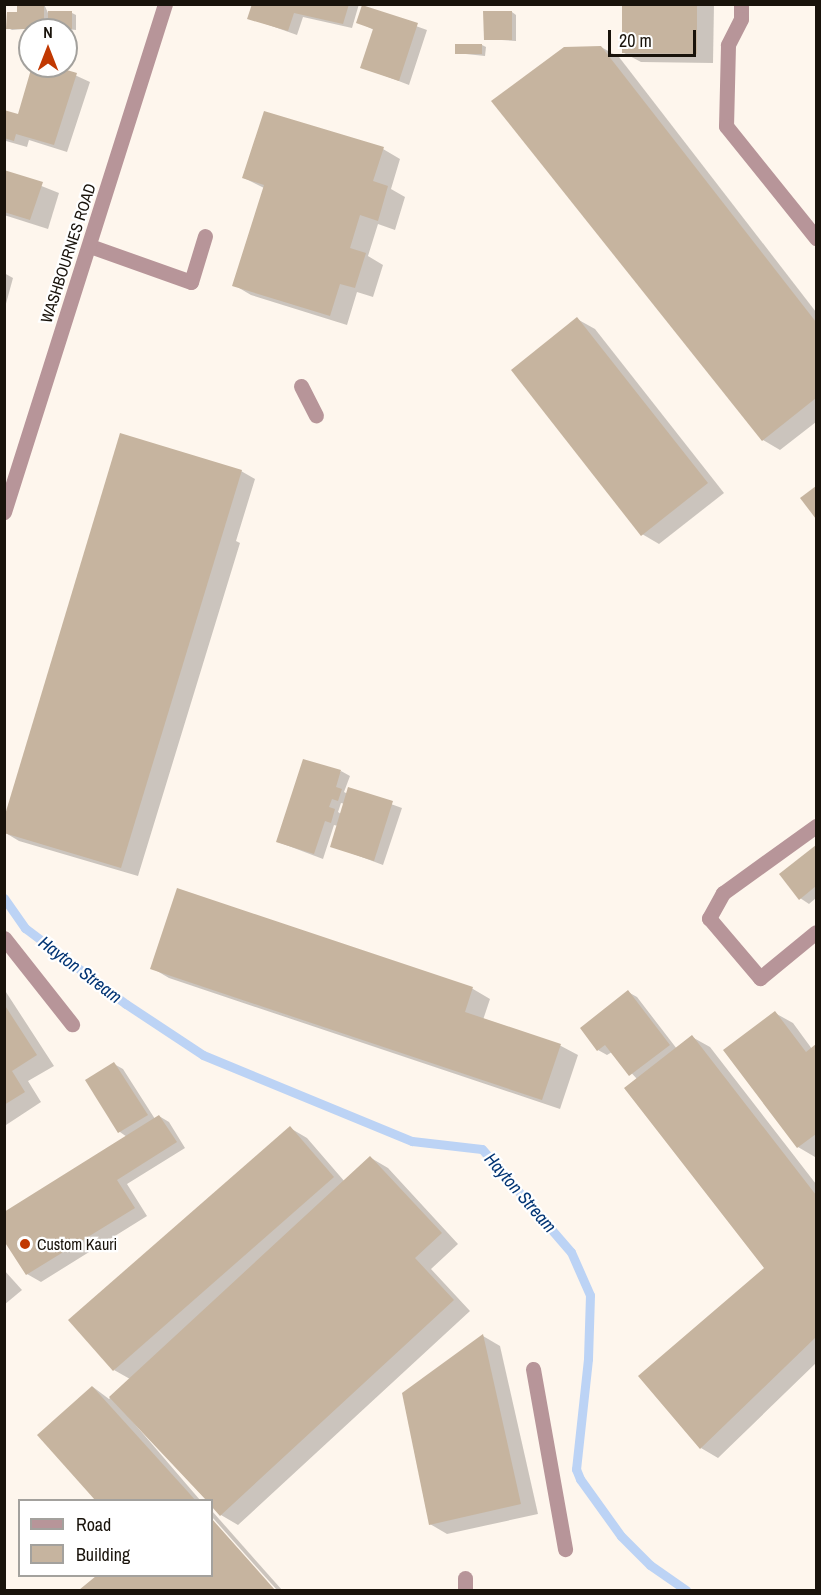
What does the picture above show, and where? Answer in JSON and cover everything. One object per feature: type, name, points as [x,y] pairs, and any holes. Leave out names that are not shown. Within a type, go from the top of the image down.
[{"type":"street","name":"WASHBOURNES ROAD","points":[[4,512],[165,4]]},
{"type":"street","points":[[741,4],[741,19],[728,45],[726,126],[816,238]]},
{"type":"street","points":[[90,246],[191,282],[205,236]]},
{"type":"street","points":[[301,386],[316,416]]},
{"type":"street","points":[[816,826],[723,893],[709,918],[760,978],[816,932]]},
{"type":"street","points":[[4,938],[72,1024]]},
{"type":"street","points":[[533,1369],[565,1549]]},
{"type":"building","points":[[17,4],[44,4],[44,18],[18,18],[18,29],[6,29],[7,12],[17,12]]},
{"type":"building","points":[[252,4],[349,4],[343,24],[294,13],[288,31],[247,19]]},
{"type":"building","points":[[622,4],[697,4],[697,54],[622,53]]},
{"type":"building","points":[[362,5],[418,23],[399,81],[360,68],[373,29],[356,23]]},
{"type":"building","points":[[48,11],[72,11],[72,18],[48,18]]},
{"type":"building","points":[[483,11],[512,11],[512,40],[484,40]]},
{"type":"building","points":[[455,44],[482,44],[482,54],[455,54]]},
{"type":"building","points":[[601,46],[816,322],[816,398],[762,441],[491,101],[564,47]]},
{"type":"building","points":[[28,78],[75,78],[54,145],[16,134],[14,141],[4,138],[4,110],[18,114]]},
{"type":"building","points":[[264,111],[384,147],[373,181],[388,186],[378,221],[360,215],[350,248],[366,253],[355,288],[340,284],[330,316],[232,286],[264,185],[242,178]]},
{"type":"building","points":[[4,170],[43,182],[30,220],[4,212]]},
{"type":"building","points":[[577,317],[708,483],[641,536],[511,370]]},
{"type":"building","points":[[120,433],[242,470],[121,868],[4,833],[4,818]]},
{"type":"building","points":[[816,486],[816,519],[800,498]]},
{"type":"building","points":[[303,759],[341,770],[336,787],[342,789],[338,801],[332,799],[329,807],[335,809],[331,823],[325,821],[314,854],[276,842]]},
{"type":"building","points":[[348,787],[393,801],[374,861],[330,847]]},
{"type":"building","points":[[816,845],[816,886],[799,900],[779,874]]},
{"type":"building","points":[[177,888],[473,987],[465,1012],[561,1044],[542,1100],[150,969]]},
{"type":"building","points":[[628,990],[670,1045],[629,1076],[605,1045],[597,1051],[580,1028]]},
{"type":"building","points":[[4,1004],[37,1055],[12,1071],[25,1092],[4,1105]]},
{"type":"building","points":[[775,1011],[806,1052],[816,1044],[816,1134],[797,1148],[723,1050]]},
{"type":"building","points":[[692,1035],[816,1195],[816,1337],[700,1449],[638,1376],[764,1268],[624,1088]]},
{"type":"building","points":[[114,1062],[148,1115],[118,1133],[85,1080]]},
{"type":"building","points":[[159,1115],[177,1142],[117,1180],[135,1208],[26,1275],[4,1241],[4,1212]]},
{"type":"building","points":[[290,1126],[334,1177],[113,1371],[68,1320]]},
{"type":"building","points":[[370,1156],[442,1233],[415,1258],[454,1300],[220,1516],[213,1508],[213,1499],[205,1499],[109,1397]]},
{"type":"building","points":[[483,1334],[521,1504],[429,1525],[402,1393]]},
{"type":"building","points":[[92,1386],[194,1499],[94,1499],[37,1435]]},
{"type":"building","points":[[213,1520],[275,1590],[79,1590],[95,1577],[213,1577]]},
{"type":"waterway","name":"Hayton Stream","points":[[4,898],[25,928],[126,1004],[203,1055],[412,1141],[482,1149],[571,1252],[590,1295],[588,1359],[576,1469],[580,1479],[621,1536],[650,1565],[686,1590]]},
{"type":"place","name":"Custom Kauri","points":[[25,1244]]}]
